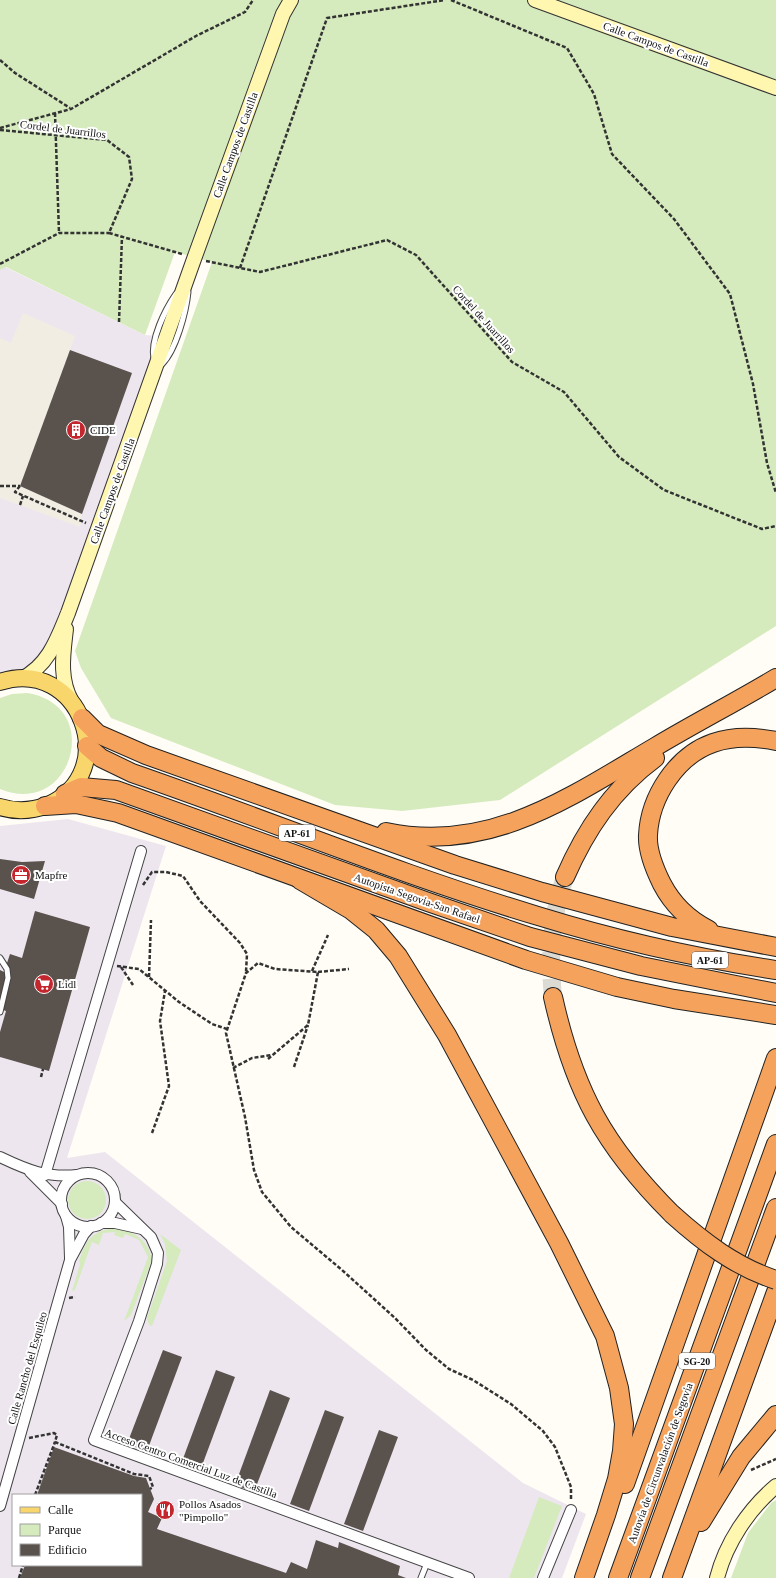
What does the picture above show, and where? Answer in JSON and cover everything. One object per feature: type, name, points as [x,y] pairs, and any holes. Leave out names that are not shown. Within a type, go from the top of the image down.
[{"type":"highway","points":[[326,820],[402,836],[436,838],[491,830],[549,809],[776,678]]},
{"type":"highway","points":[[566,877],[590,827],[627,780],[657,756],[760,687]]},
{"type":"highway","points":[[82,718],[98,734],[129,748],[326,820],[455,865],[542,892],[672,927],[776,947]]},
{"type":"highway","points":[[746,942],[709,930],[680,910],[670,898],[656,872],[648,836],[657,798],[668,780],[681,764],[698,751],[712,743],[727,740],[747,738],[776,741]]},
{"type":"highway","name":"Autopista Segovia-San Rafael","points":[[87,746],[101,758],[132,773],[444,886],[539,917],[712,960],[774,970]]},
{"type":"highway","name":"Autopista Segovia-San Rafael","points":[[65,794],[81,787],[116,790],[530,937],[648,968],[770,992]]},
{"type":"highway","points":[[45,806],[76,804],[118,813],[300,880],[373,904],[526,960],[617,987],[674,999],[768,1014]]},
{"type":"highway","points":[[300,880],[351,910],[376,930],[398,956],[447,1035],[559,1243],[605,1336],[619,1388],[624,1424],[622,1451],[617,1479],[584,1578]]},
{"type":"highway","points":[[553,997],[568,1055],[590,1107],[610,1141],[628,1167],[672,1214],[696,1236],[721,1254],[745,1267],[776,1280]]},
{"type":"highway","points":[[591,1578],[776,1058]]},
{"type":"highway","name":"Autovía de Circunvalación de Segovia","points":[[618,1578],[776,1144]]},
{"type":"highway","name":"Autovía de Circunvalación de Segovia","points":[[640,1578],[776,1208]]},
{"type":"highway","points":[[673,1575],[776,1292]]},
{"type":"highway","points":[[673,1575],[713,1500],[731,1471],[755,1439],[776,1415]]},
{"type":"main road","name":"Calle Campos de Castilla","points":[[21,679],[36,670],[46,660],[53,648],[68,613],[188,277],[189,257],[284,7],[291,0]]},
{"type":"main road","name":"Calle Campos de Castilla","points":[[535,0],[776,88]]},
{"type":"main road","name":"Calle Campos de Castilla","points":[[68,613],[63,652],[63,673],[66,688],[72,702]]},
{"type":"main road","name":"AP-61","points":[[0,682],[21,679],[36,680],[49,684],[62,693],[72,702],[82,718],[86,730],[87,746],[82,771],[75,783],[65,794],[45,806],[28,810],[3,810]]},
{"type":"main road","points":[[717,1578],[729,1546],[740,1528],[760,1501],[776,1486]]},
{"type":"street","points":[[45,1175],[141,851]]},
{"type":"street","points":[[0,1157],[29,1171],[45,1175],[61,1177],[88,1173],[104,1178],[113,1191],[115,1202],[111,1214],[101,1223]]},
{"type":"street","points":[[29,1171],[62,1204]]},
{"type":"street","points":[[77,1175],[71,1179],[63,1190],[62,1204],[66,1216],[77,1224],[91,1226],[101,1223],[116,1223],[144,1230]]},
{"type":"street","name":"Acceso Centro Comercial Luz de Castilla","points":[[115,1202],[144,1230],[155,1243],[158,1253],[157,1264],[139,1321],[94,1440],[468,1578]]},
{"type":"street","name":"Calle Rancho del Esquileo","points":[[66,1216],[69,1227],[70,1260]]},
{"type":"street","name":"Calle Rancho del Esquileo","points":[[0,1506],[70,1260],[84,1234],[91,1226]]},
{"type":"street","points":[[543,1578],[571,1510]]},
{"type":"lane","points":[[0,958],[7,969],[8,978],[0,1012]]},
{"type":"lane","points":[[421,1578],[427,1563]]},
{"type":"path","points":[[0,129],[71,109],[196,36],[245,12],[253,0]]},
{"type":"path","points":[[240,268],[327,18],[445,0]]},
{"type":"path","points":[[450,0],[567,48],[594,94],[612,154],[674,219],[730,294],[753,384],[767,463],[776,493]]},
{"type":"path","points":[[0,60],[15,73],[71,109]]},
{"type":"path","points":[[55,113],[59,233]]},
{"type":"path","name":"Cordel de Juarrillos","points":[[0,129],[56,136],[107,140],[129,157],[132,179],[109,233],[189,257],[260,272],[387,240],[416,255],[512,362],[564,392],[619,457],[647,478],[664,490],[762,529],[776,526]]},
{"type":"path","points":[[0,264],[59,233],[109,233]]},
{"type":"path","points":[[119,322],[122,236]]},
{"type":"path","points":[[0,486],[20,486],[15,492],[87,523]]},
{"type":"path","points":[[20,505],[23,496]]},
{"type":"path","points":[[141,889],[152,872],[166,872],[183,876],[200,901],[247,954],[246,973],[226,1033],[254,1170],[262,1192],[291,1227],[395,1318],[443,1365],[473,1380],[511,1404],[543,1430],[555,1447],[571,1487],[571,1510]]},
{"type":"path","points":[[149,977],[152,920]]},
{"type":"path","points":[[312,971],[328,935]]},
{"type":"path","points":[[246,973],[258,963],[275,969],[318,972],[349,969]]},
{"type":"path","points":[[108,965],[139,969],[179,1002],[212,1024],[227,1029]]},
{"type":"path","points":[[121,966],[133,985]]},
{"type":"path","points":[[294,1067],[308,1025],[318,972]]},
{"type":"path","points":[[152,1134],[169,1086],[160,1020],[165,991]]},
{"type":"path","points":[[268,1059],[308,1025]]},
{"type":"path","points":[[233,1068],[252,1058],[273,1054]]},
{"type":"path","points":[[41,1077],[43,1069]]},
{"type":"path","points":[[28,1438],[54,1433],[57,1435],[35,1494]]},
{"type":"path","points":[[55,1442],[134,1474],[150,1476],[153,1487],[150,1489]]},
{"type":"path","points":[[752,1470],[776,1459]]},
{"type":"path","points":[[19,1578],[24,1566]]},
{"type":"shaded area","points":[[5,267],[145,335],[159,336],[52,635],[40,658],[26,670],[0,673],[0,270]]},
{"type":"shaded area","points":[[23,313],[75,336],[20,486],[82,514],[80,527],[0,498],[0,338],[11,343]]},
{"type":"shaded area","points":[[68,819],[166,846],[67,1158],[105,1152],[523,1483],[586,1514],[562,1578],[0,1578],[0,826]]},
{"type":"green space","points":[[0,0],[776,0],[776,626],[500,800],[402,811],[335,805],[111,718],[81,668],[75,651],[212,262],[175,252],[145,335],[6,267],[0,270]]},
{"type":"green space","points":[[27,693],[51,702],[66,717],[72,737],[70,757],[61,775],[46,788],[25,794],[0,789],[0,698],[12,694]]},
{"type":"green space","points":[[83,1181],[91,1181],[101,1186],[105,1193],[105,1207],[101,1214],[91,1219],[83,1219],[73,1214],[71,1211],[68,1204],[68,1196],[73,1186],[76,1184]]},
{"type":"green space","points":[[113,1228],[133,1233],[143,1241],[147,1246],[152,1260],[131,1315],[124,1321],[148,1257],[139,1240],[125,1234],[123,1238],[114,1235],[115,1232],[103,1233],[99,1245],[92,1242],[75,1290],[72,1291],[80,1264],[79,1261],[90,1238],[99,1232]]},
{"type":"green space","points":[[160,1234],[181,1250],[152,1326],[149,1325],[147,1318],[167,1261],[165,1244]]},
{"type":"green space","points":[[539,1497],[562,1506],[534,1578],[509,1578]]},
{"type":"green space","points":[[776,1500],[776,1578],[731,1578],[748,1533],[771,1503]]},
{"type":"building","name":"CIDE","points":[[70,350],[132,373],[82,514],[20,486]]},
{"type":"building","name":"Mapfre","points":[[0,859],[22,862],[45,861],[34,899],[0,889]]},
{"type":"building","name":"Lidl","points":[[35,911],[90,927],[49,1071],[0,1057],[0,1032],[6,1011],[0,1009],[0,970],[4,972],[10,954],[22,958]]},
{"type":"building","points":[[163,1350],[182,1357],[147,1451],[127,1444]]},
{"type":"building","points":[[216,1370],[235,1377],[200,1471],[181,1464]]},
{"type":"building","points":[[270,1390],[290,1398],[254,1492],[235,1485]]},
{"type":"building","points":[[325,1410],[344,1417],[309,1511],[290,1504]]},
{"type":"building","points":[[379,1430],[398,1437],[363,1531],[344,1524]]},
{"type":"building","points":[[54,1447],[134,1476],[146,1478],[154,1499],[148,1512],[162,1518],[157,1529],[286,1573],[291,1562],[307,1569],[316,1540],[338,1548],[339,1542],[400,1566],[398,1575],[406,1578],[20,1578],[25,1566],[142,1566],[142,1494],[37,1494]]},
{"type":"building","name":"Pollos Asados \"Pimpollo\"","points":[[162,1502],[173,1507],[169,1518],[157,1513]]},
{"type":"tunnel","points":[[553,997],[551,965],[552,936],[560,892],[565,877]]},
{"type":"place","name":"CIDE","points":[[76,430]]},
{"type":"place","name":"Mapfre","points":[[21,875]]},
{"type":"place","name":"Lidl","points":[[44,984]]},
{"type":"place","name":"Pollos Asados \"Pimpollo\"","points":[[165,1510]]}]
